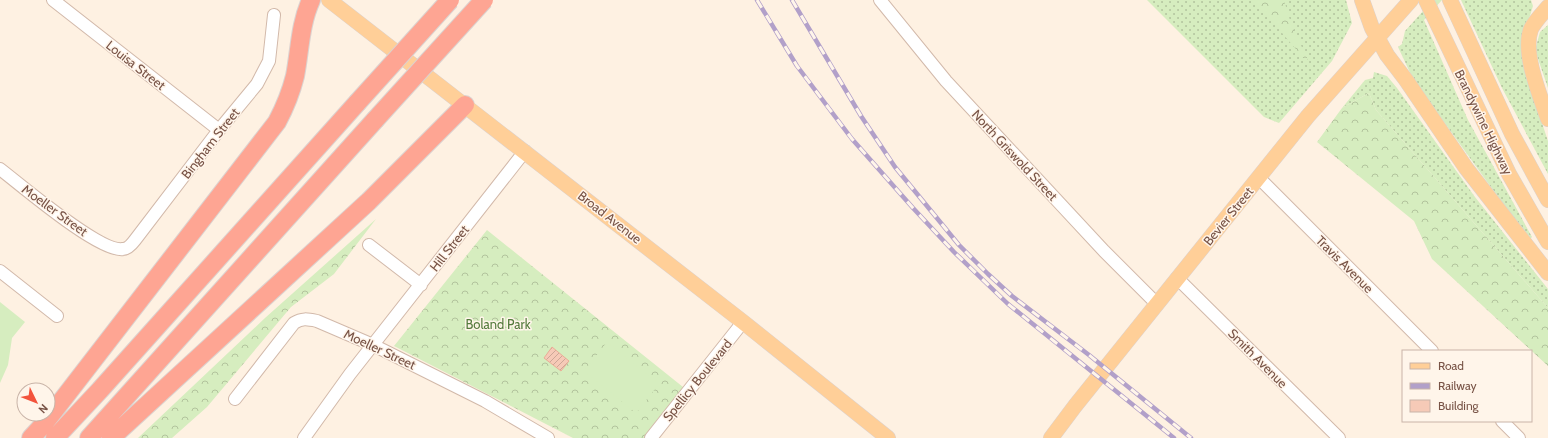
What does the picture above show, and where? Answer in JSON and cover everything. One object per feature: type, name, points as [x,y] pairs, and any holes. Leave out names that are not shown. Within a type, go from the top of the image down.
[{"type":"highway","points":[[31,438],[46,421],[277,122],[286,105],[293,84],[303,23],[311,0]]},
{"type":"highway","points":[[54,438],[100,390],[450,0]]},
{"type":"highway","points":[[89,438],[484,0]]},
{"type":"highway","points":[[111,438],[369,201],[465,105]]},
{"type":"main road","name":"Broad Avenue","points":[[329,0],[526,151],[888,438]]},
{"type":"main road","points":[[1362,0],[1376,38],[1387,55],[1406,80],[1466,168],[1548,273]]},
{"type":"main road","name":"Bevier Street","points":[[1051,438],[1177,278],[1308,116],[1411,0]]},
{"type":"main road","name":"Brandywine Highway","points":[[1450,0],[1512,134],[1548,200]]},
{"type":"main road","name":"Brandywine Highway","points":[[1429,6],[1509,174],[1548,242]]},
{"type":"main road","points":[[1548,7],[1534,24],[1528,42],[1532,67],[1548,119]]},
{"type":"street","name":"Louisa Street","points":[[53,0],[219,130]]},
{"type":"street","name":"North Griswold Street","points":[[880,0],[946,81],[1112,260],[1157,304]]},
{"type":"street","name":"Bingham Street","points":[[112,248],[123,250],[135,240],[219,130],[257,84],[269,61],[274,15]]},
{"type":"street","name":"Hill Street","points":[[373,344],[526,151]]},
{"type":"street","name":"Moeller Street","points":[[0,169],[72,224],[104,245],[112,248]]},
{"type":"street","name":"Travis Avenue","points":[[1259,178],[1431,350]]},
{"type":"street","points":[[369,245],[420,285]]},
{"type":"street","points":[[0,271],[57,316]]},
{"type":"street","name":"Smith Avenue","points":[[1177,278],[1246,344],[1338,438]]},
{"type":"street","name":"Moeller Street","points":[[235,399],[294,323],[300,319],[317,321],[373,344],[485,402],[548,438]]},
{"type":"street","name":"Spellicy Boulevard","points":[[651,438],[743,322]]},
{"type":"street","points":[[304,438],[373,344]]},
{"type":"street","points":[[1503,422],[1519,438]]},
{"type":"green space","points":[[1147,0],[1346,0],[1352,23],[1332,61],[1279,123],[1264,117]]},
{"type":"green space","points":[[1254,0],[1284,0],[1291,24],[1311,67]]},
{"type":"green space","points":[[1433,0],[1442,0],[1424,20],[1468,120],[1532,237],[1529,240],[1413,79],[1398,47],[1402,44],[1405,31]]},
{"type":"green space","points":[[1461,0],[1531,0],[1533,6],[1524,35],[1531,90],[1548,141],[1548,174],[1502,88]]},
{"type":"green space","points":[[1548,25],[1548,88],[1535,50],[1540,32]]},
{"type":"green space","points":[[1374,72],[1387,76],[1397,88],[1475,197],[1548,289],[1548,308],[1376,110],[1369,93],[1342,108],[1365,80],[1373,78]]},
{"type":"green space","points":[[1369,93],[1376,110],[1548,308],[1548,366],[1432,259],[1414,221],[1317,142],[1342,108]]},
{"type":"green space","points":[[376,219],[334,274],[291,307],[207,407],[172,438],[138,438],[265,318]]},
{"type":"green space","name":"Boland Park","points":[[487,230],[688,391],[651,438],[573,438],[394,346]]},
{"type":"green space","points":[[0,302],[25,322],[12,338],[8,365],[0,383]]},
{"type":"green space","points":[[607,342],[659,384],[636,413],[584,371]]},
{"type":"building","points":[[552,347],[569,361],[561,371],[544,358]]},
{"type":"railway","points":[[757,0],[797,66],[852,139],[954,252],[1008,304],[1174,438]]},
{"type":"railway","points":[[792,0],[861,116],[895,167],[959,245],[1012,296],[1089,355],[1191,438]]}]
